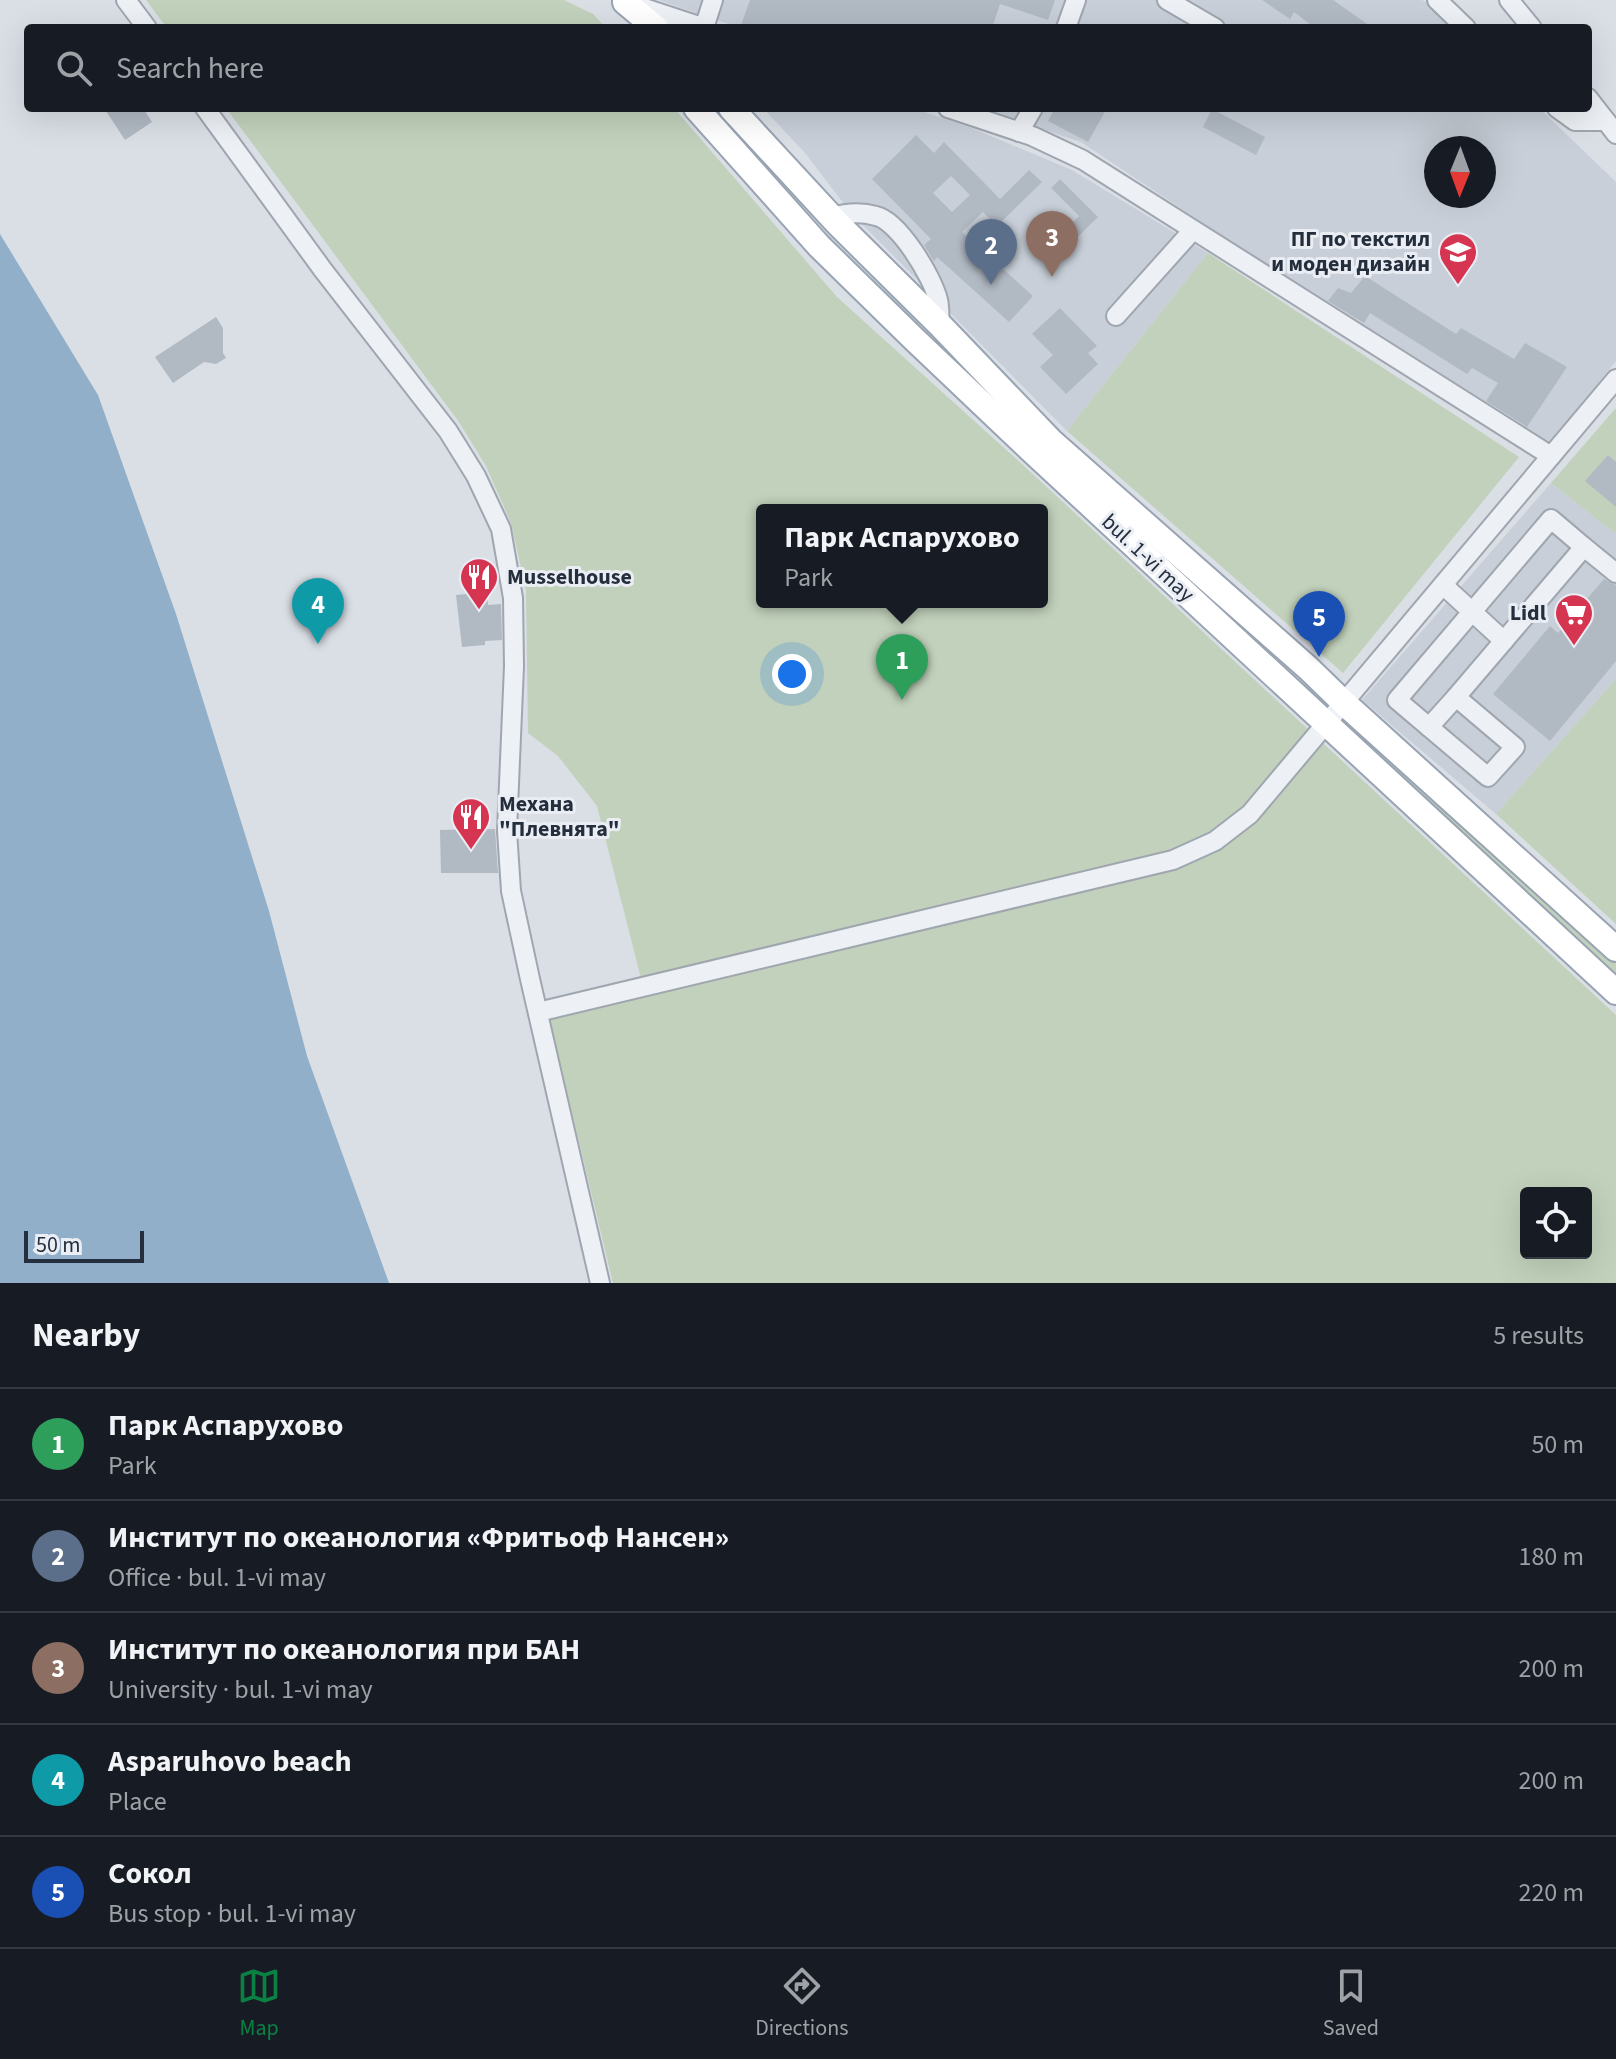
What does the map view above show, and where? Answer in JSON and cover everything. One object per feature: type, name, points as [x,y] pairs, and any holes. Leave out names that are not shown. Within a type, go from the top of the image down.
[{"type":"main road","points":[[624,1],[638,24]]},
{"type":"main road","points":[[624,1],[651,24]]},
{"type":"main road","name":"bul. 1-vi may","points":[[700,112],[819,246],[914,339],[1616,992]]},
{"type":"main road","name":"bul. 1-vi may","points":[[735,112],[832,217],[1051,441],[1296,658],[1616,949]]},
{"type":"street","points":[[126,0],[144,24]]},
{"type":"street","points":[[706,24],[713,0]]},
{"type":"street","points":[[1067,24],[1076,0]]},
{"type":"street","points":[[1167,0],[1208,24]]},
{"type":"street","points":[[1437,0],[1462,24]]},
{"type":"street","points":[[1509,0],[1529,24]]},
{"type":"street","points":[[624,1],[693,24]]},
{"type":"street","points":[[1592,103],[1611,127]]},
{"type":"street","points":[[208,112],[323,270],[448,431],[476,476],[501,529],[513,598],[514,666],[507,831],[511,891],[600,1283]]},
{"type":"street","points":[[971,112],[1083,160],[1551,456]]},
{"type":"street","points":[[1019,132],[1031,112]]},
{"type":"street","points":[[1563,112],[1575,121],[1611,127]]},
{"type":"street","points":[[832,217],[845,214],[878,216],[891,224],[928,274],[938,300],[940,325]]},
{"type":"street","points":[[1116,316],[1193,230]]},
{"type":"street","points":[[538,1012],[1173,860],[1215,841],[1250,814],[1616,379]]},
{"type":"street","points":[[1456,697],[1515,747],[1488,777],[1397,700],[1551,519],[1616,573]]},
{"type":"street","points":[[1429,727],[1584,547]]},
{"type":"street","points":[[1443,585],[1504,641]]},
{"type":"shaded area","points":[[659,0],[1422,0],[1451,24],[728,24]]},
{"type":"shaded area","points":[[767,112],[924,112],[969,127],[1072,170],[1208,253],[1067,431],[851,213],[805,153]]},
{"type":"shaded area","name":"ПГ по текстил и моден дизайн","points":[[990,112],[1543,112],[1616,182],[1616,361],[1548,445],[1272,269],[1081,142]]},
{"type":"shaded area","points":[[1551,483],[1616,534],[1616,679],[1496,814],[1362,700]]},
{"type":"green space","points":[[146,0],[564,0],[593,14],[602,24],[164,24]]},
{"type":"green space","points":[[229,112],[677,112],[837,297],[1023,465],[1616,1015],[1616,1283],[613,1283],[549,1017],[645,994],[597,806],[558,756],[528,733],[526,590],[511,523],[486,466],[459,422]]},
{"type":"green space","points":[[1208,253],[1519,457],[1343,673],[1067,431]]},
{"type":"green space","points":[[1616,408],[1616,534],[1551,483]]},
{"type":"green space","points":[[1616,679],[1616,924],[1496,814]]},
{"type":"green space","points":[[1357,731],[1616,958],[1616,985],[1352,737]]},
{"type":"water","points":[[0,234],[98,395],[176,614],[269,911],[307,1056],[389,1283],[0,1283]]},
{"type":"building","points":[[750,0],[1055,0],[1048,20],[1000,4],[993,24],[741,24]]},
{"type":"building","points":[[1262,0],[1333,0],[1367,24],[1310,24],[1294,12],[1290,19]]},
{"type":"building","points":[[107,112],[146,112],[152,122],[125,140]]},
{"type":"building","points":[[1053,112],[1105,112],[1088,142],[1048,121]]},
{"type":"building","points":[[1210,112],[1218,112],[1265,137],[1256,155],[1203,127]]},
{"type":"building","points":[[916,135],[934,153],[944,142],[1000,199],[1029,170],[1042,182],[997,226],[983,212],[962,232],[1033,296],[1009,322],[937,257],[934,261],[924,245],[931,239],[872,179]],"holes":[[[951,176],[970,195],[952,212],[933,193]]]},
{"type":"building","points":[[1060,179],[1098,217],[1053,261],[1044,251],[1079,216],[1051,188]]},
{"type":"building","points":[[1365,276],[1456,334],[1461,328],[1514,359],[1525,343],[1567,367],[1527,427],[1486,401],[1498,383],[1472,368],[1467,374],[1370,313],[1364,323],[1328,301],[1338,288],[1351,293]]},
{"type":"building","points":[[1060,308],[1097,346],[1088,353],[1098,364],[1066,394],[1040,367],[1053,355],[1032,334]]},
{"type":"building","points":[[216,317],[223,328],[223,353],[226,358],[216,364],[204,362],[173,383],[155,357]]},
{"type":"building","points":[[1608,455],[1616,462],[1616,507],[1585,481]]},
{"type":"building","name":"Lidl","points":[[1604,579],[1616,585],[1616,661],[1550,741],[1493,694],[1550,626],[1558,633]]},
{"type":"building","points":[[487,592],[488,605],[501,604],[502,640],[462,647],[456,595]]},
{"type":"building","name":"Механа \"Плевнята\"","points":[[495,829],[498,873],[441,873],[440,830]]},
{"type":"place","name":"Институт по океанология при БАН","points":[[1052,277]]},
{"type":"place","name":"Институт по океанология «Фритьоф Нансен»","points":[[991,285]]},
{"type":"place","name":"ПГ по текстил и моден дизайн","points":[[1458,286]]},
{"type":"place","name":"Musselhouse","points":[[479,611]]},
{"type":"place","name":"Asparuhovo beach","points":[[318,644]]},
{"type":"place","name":"Lidl","points":[[1574,647]]},
{"type":"place","name":"Сокол","points":[[1319,657]]},
{"type":"place","name":"Парк Аспарухово","points":[[902,700]]},
{"type":"place","name":"Механа \"Плевнята\"","points":[[471,851]]}]
